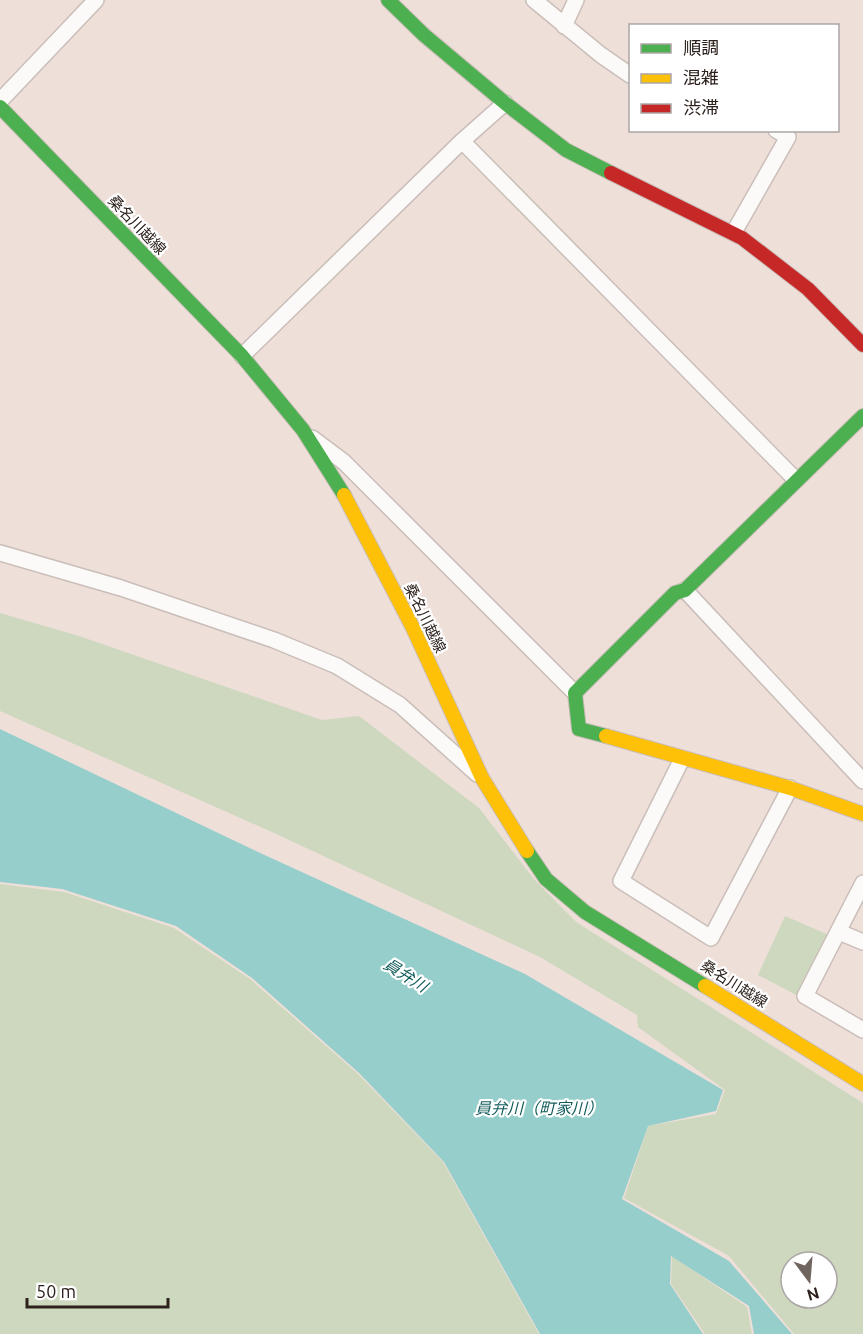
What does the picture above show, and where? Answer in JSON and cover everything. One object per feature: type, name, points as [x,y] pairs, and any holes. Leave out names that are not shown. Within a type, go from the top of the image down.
[{"type":"street","points":[[0,101],[96,0]]},
{"type":"street","points":[[388,0],[424,35],[505,103],[578,159],[734,232],[787,271],[863,345]]},
{"type":"street","points":[[534,0],[564,26],[629,74]]},
{"type":"street","points":[[564,26],[576,0]]},
{"type":"street","points":[[242,356],[462,141],[505,103]]},
{"type":"street","name":"桑名川越線","points":[[0,107],[242,356],[303,430],[343,494],[412,626],[482,778],[516,836],[546,879],[585,912],[863,1083]]},
{"type":"street","points":[[734,232],[788,137],[779,132]]},
{"type":"street","points":[[462,141],[796,480]]},
{"type":"street","points":[[575,693],[675,593],[685,590],[863,416]]},
{"type":"street","points":[[303,430],[344,462],[575,693],[579,729],[790,788],[863,814]]},
{"type":"street","points":[[0,553],[121,588],[274,640],[337,666],[400,705],[482,778]]},
{"type":"street","points":[[685,590],[863,781]]},
{"type":"street","points":[[682,759],[621,881],[711,938],[790,788]]},
{"type":"street","points":[[863,883],[805,996],[863,1030]]},
{"type":"street","points":[[839,932],[863,942]]},
{"type":"green space","points":[[0,613],[79,636],[322,720],[359,716],[479,808],[534,879],[576,922],[863,1103],[863,1334],[794,1334],[729,1256],[624,1198],[648,1126],[716,1114],[725,1090],[638,1027],[637,1015],[540,957],[274,833],[0,711]]},
{"type":"green space","points":[[0,884],[64,892],[174,928],[250,979],[358,1074],[443,1162],[539,1334],[0,1334]]},
{"type":"green space","points":[[785,916],[831,936],[798,996],[758,975]]},
{"type":"green space","points":[[672,1256],[747,1307],[752,1334],[705,1334],[671,1284]]},
{"type":"water","name":"員弁川（町家川）","points":[[0,729],[258,852],[525,974],[723,1090],[716,1111],[648,1126],[622,1199],[729,1261],[792,1334],[754,1334],[749,1306],[671,1256],[670,1284],[703,1334],[540,1334],[444,1162],[359,1073],[252,978],[176,926],[62,889],[0,882]]},
{"type":"traffic: fast","points":[[388,0],[424,35],[505,103],[566,150],[611,173]]},
{"type":"traffic: fast","points":[[0,107],[242,356],[303,430],[344,495]]},
{"type":"traffic: fast","points":[[606,736],[579,729],[575,693],[675,593],[685,590],[863,416]]},
{"type":"traffic: fast","points":[[527,851],[546,879],[585,912],[705,986]]},
{"type":"traffic: slow","points":[[344,495],[412,626],[482,778],[527,851]]},
{"type":"traffic: slow","points":[[606,736],[790,788],[863,814]]},
{"type":"traffic: slow","points":[[705,986],[863,1084]]},
{"type":"traffic: jam","points":[[611,173],[742,238],[808,289],[863,345]]},
{"type":"water label","name":"員弁川","points":[[406,975]]}]
